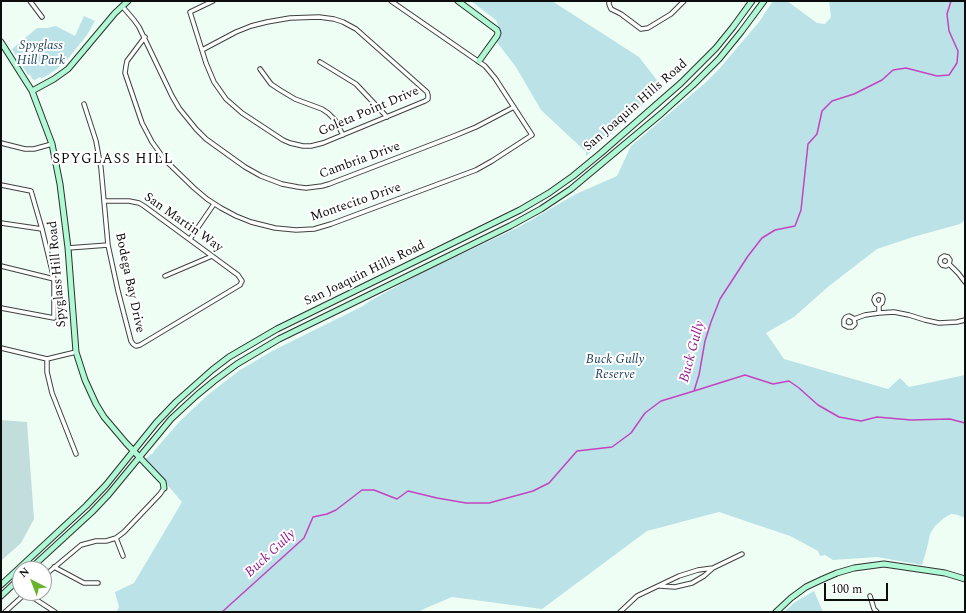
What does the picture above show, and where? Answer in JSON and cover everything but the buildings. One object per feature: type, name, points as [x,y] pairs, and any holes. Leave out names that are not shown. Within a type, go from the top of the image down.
[{"type":"main road","points":[[32,91],[54,80],[68,69],[128,1]]},
{"type":"main road","points":[[458,1],[498,33],[479,61]]},
{"type":"main road","name":"San Joaquin Hills Road","points":[[1,585],[86,506],[106,485],[156,423],[176,402],[201,379],[229,357],[277,329],[520,210],[555,189],[573,176],[681,83],[716,48],[752,1]]},
{"type":"main road","name":"San Joaquin Hills Road","points":[[39,561],[92,512],[109,494],[158,433],[179,411],[214,381],[242,361],[279,339],[510,226],[541,209],[571,189],[693,85],[741,32],[764,1]]},
{"type":"main road","name":"Spyglass Hill Road","points":[[1,42],[32,91],[52,144],[60,184],[68,248],[76,352],[85,380],[104,417],[139,458],[163,482],[164,488]]},
{"type":"main road","points":[[776,612],[791,598],[823,579],[848,570],[869,565],[892,565],[945,573],[965,579]]},
{"type":"main road","points":[[1,596],[12,586]]},
{"type":"street","points":[[30,1],[42,17]]},
{"type":"street","name":"Goleta Point Drive","points":[[202,50],[236,32],[266,22],[290,18],[319,17],[334,19],[356,30],[424,89],[427,92],[428,99],[323,143],[303,146],[283,140],[242,113],[226,99],[210,73],[202,50],[190,12],[213,1]]},
{"type":"street","points":[[391,1],[479,61],[495,78],[514,107]]},
{"type":"street","points":[[609,1],[611,9],[621,14],[641,29],[648,28],[671,14],[684,1]]},
{"type":"street","name":"Cambria Drive","points":[[122,6],[140,27],[172,96],[179,108],[196,129],[206,139],[245,167],[270,180],[290,186],[306,188],[329,184],[476,127],[514,107]]},
{"type":"street","name":"Montecito Drive","points":[[145,37],[127,61],[125,70],[139,117],[148,136],[165,160],[197,191],[214,204],[243,219],[267,226],[290,230],[308,229],[331,224],[479,168],[532,134],[514,107]]},
{"type":"street","points":[[320,62],[356,84],[387,117]]},
{"type":"street","points":[[260,69],[271,84],[280,90],[295,99],[322,109],[328,113],[335,120],[343,135]]},
{"type":"street","name":"Bodega Bay Drive","points":[[84,104],[96,141],[101,168],[108,245],[118,292],[133,344],[136,346],[140,345],[237,288],[242,281]]},
{"type":"street","points":[[1,143],[24,149],[34,149],[52,144]]},
{"type":"street","points":[[1,185],[32,191],[54,279],[54,318],[1,308]]},
{"type":"street","name":"San Martin Way","points":[[104,201],[129,200],[139,203],[238,275],[242,281]]},
{"type":"street","points":[[190,239],[214,204]]},
{"type":"street","points":[[1,223],[42,229]]},
{"type":"street","points":[[68,248],[108,245]]},
{"type":"street","points":[[165,276],[212,256]]},
{"type":"street","points":[[949,264],[965,282]]},
{"type":"street","points":[[1,266],[54,279]]},
{"type":"street","points":[[879,304],[879,313]]},
{"type":"street","points":[[854,319],[879,313],[894,312],[924,320],[939,322],[957,322],[965,320]]},
{"type":"street","points":[[1,348],[47,359],[76,352]]},
{"type":"street","points":[[47,359],[47,372],[52,393],[76,454]]},
{"type":"street","points":[[98,583],[84,583],[54,567],[81,545],[116,538],[132,524],[164,488]]},
{"type":"street","points":[[116,538],[123,556]]},
{"type":"street","points":[[659,586],[675,587],[692,583],[714,568],[742,554]]},
{"type":"street","points":[[620,612],[637,596],[679,576],[698,570],[714,568]]},
{"type":"street","points":[[870,596],[874,609],[877,612]]},
{"type":"street","points":[[5,612],[17,601]]},
{"type":"street","points":[[38,601],[55,612]]},
{"type":"green space","points":[[471,1],[552,1],[639,57],[663,88],[586,156],[586,152],[541,110],[516,67],[496,41],[501,33],[496,20]]},
{"type":"green space","name":"Buck Gully Reserve","points":[[773,1],[787,1],[817,23],[825,24],[831,17],[829,1],[965,1],[965,220],[960,224],[877,249],[829,286],[794,317],[766,333],[784,359],[888,389],[900,378],[909,387],[965,375],[965,518],[951,514],[935,526],[930,534],[922,565],[877,557],[833,560],[825,555],[820,556],[818,551],[790,536],[719,512],[647,531],[542,609],[452,597],[418,612],[116,612],[119,607],[115,592],[134,583],[182,502],[145,459],[153,453],[180,421],[209,394],[240,370],[274,350],[363,306],[423,272],[519,227],[576,194],[617,176],[631,146],[705,83],[720,68],[759,22]]},
{"type":"green space","name":"Spyglass Hill Park","points":[[84,16],[95,21],[87,35],[67,60],[48,75],[35,80],[32,79],[12,49],[37,28],[56,26],[75,36]]},
{"type":"green space","points":[[814,591],[823,612],[784,612],[795,602]]},
{"type":"shaded area","points":[[1,420],[27,422],[34,519],[21,543],[1,561]]},
{"type":"waterway","name":"Buck Gully","points":[[222,612],[304,538],[313,517],[327,514],[336,510],[362,490],[374,490],[397,499],[408,491],[466,503],[489,503],[533,491],[549,483],[577,451],[612,447],[631,433],[645,413],[661,401],[694,391],[699,375],[705,341],[720,299],[748,256],[762,238],[775,230],[795,226],[801,210],[808,144],[817,134],[822,111],[832,101],[854,94],[882,80],[893,70],[906,68],[937,76],[949,75],[957,63],[958,51],[949,31],[947,14],[951,1]]},
{"type":"waterway","points":[[694,391],[745,375],[773,384],[789,381],[818,405],[839,417],[861,421],[877,417],[911,420],[950,419],[965,423]]},
{"type":"district","name":"SPYGLASS HILL","points":[[113,160]]}]
